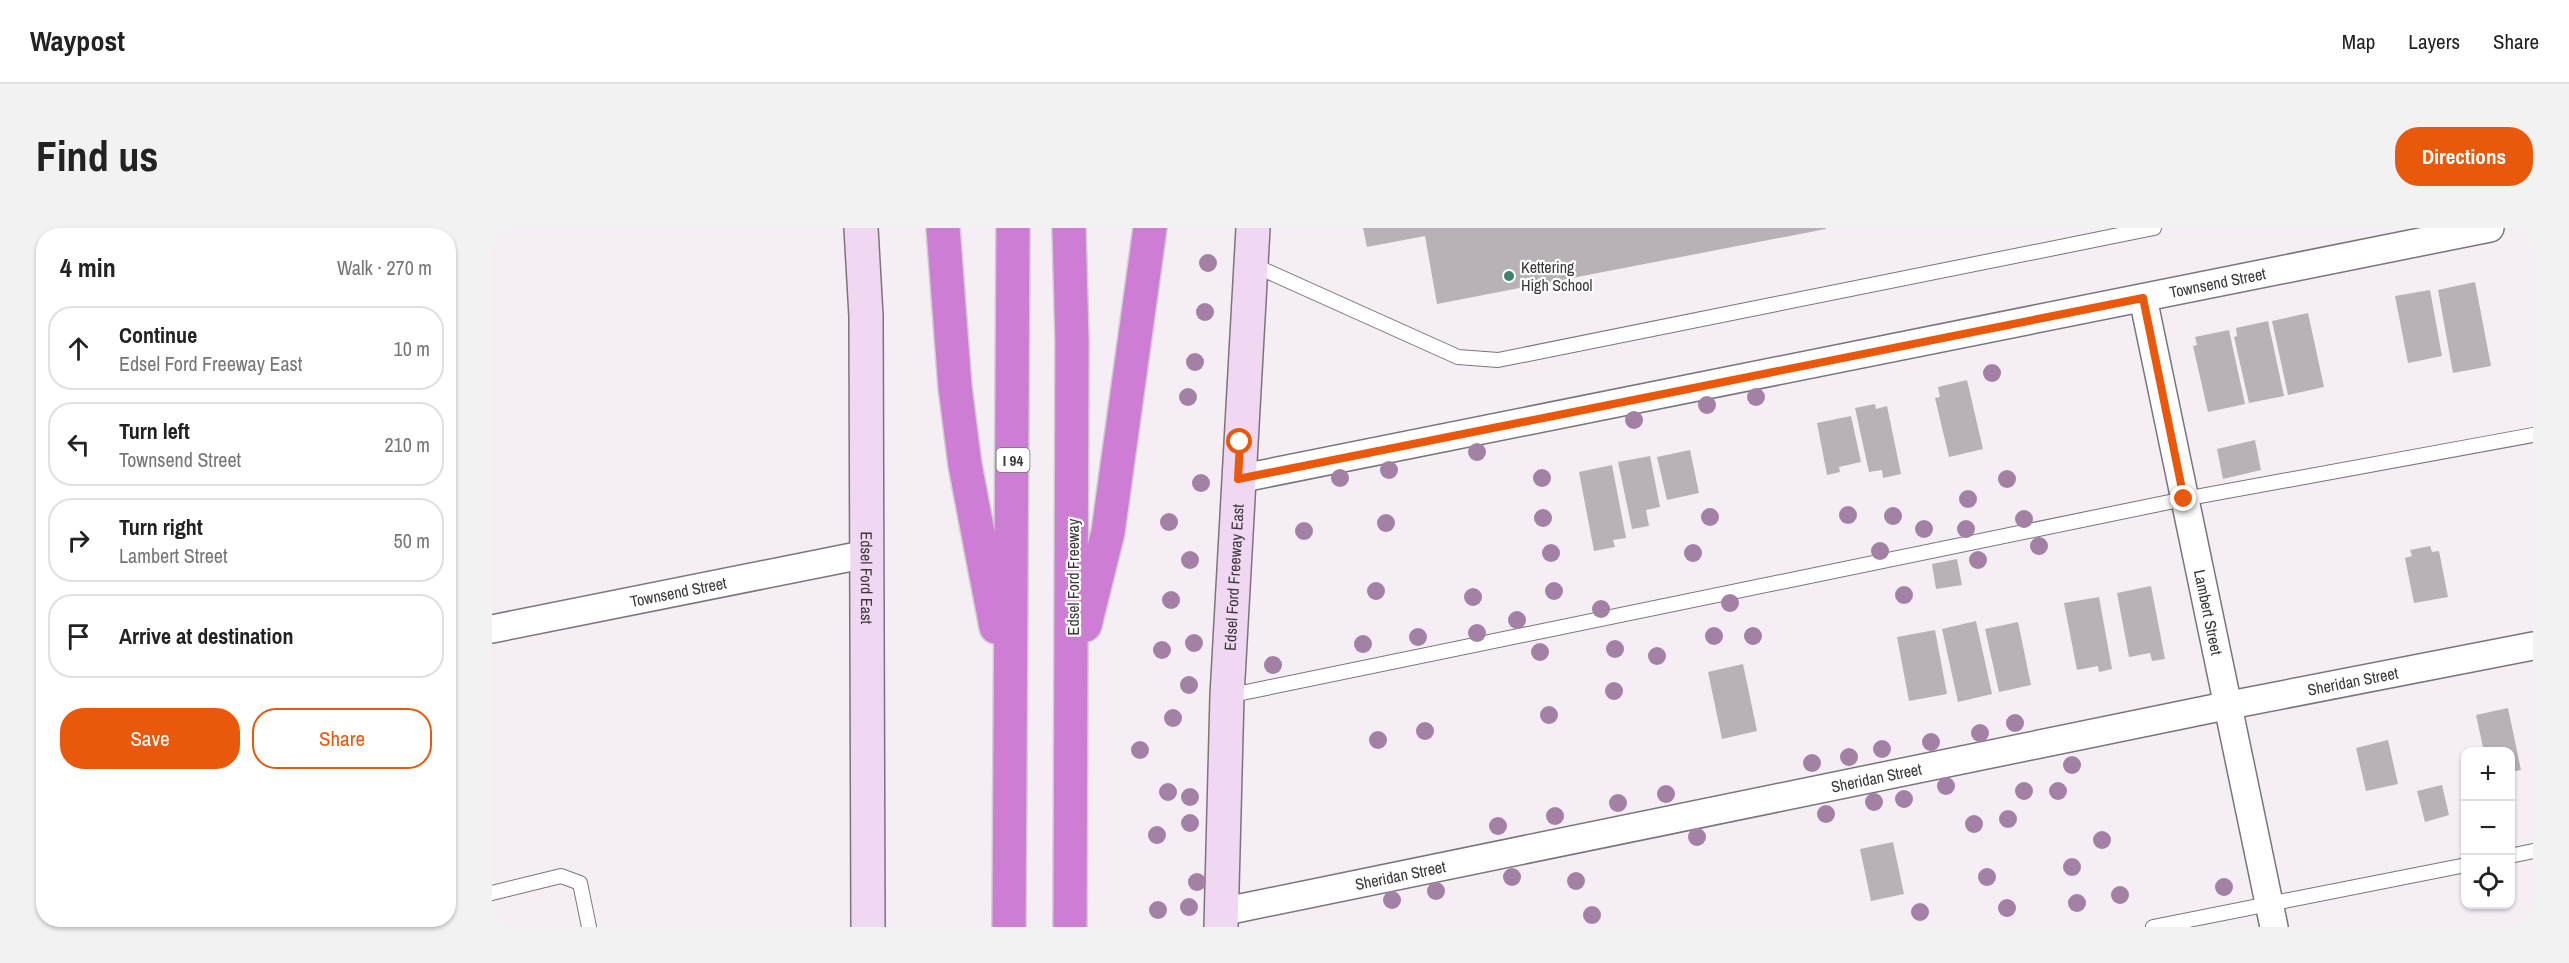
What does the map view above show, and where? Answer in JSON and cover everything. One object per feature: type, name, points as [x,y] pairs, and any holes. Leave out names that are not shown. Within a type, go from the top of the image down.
[{"type":"highway","points":[[943,228],[955,387],[965,465],[1008,692]]},
{"type":"highway","name":"I 94","points":[[1010,927],[1008,692],[1013,439],[1013,228]]},
{"type":"highway","name":"Edsel Ford Freeway","points":[[1069,228],[1072,341],[1073,673],[1070,927]]},
{"type":"highway","points":[[1073,673],[1108,532],[1150,228]]},
{"type":"street","name":"Edsel Ford East","points":[[861,228],[866,316],[868,927]]},
{"type":"street","name":"Edsel Ford Freeway East","points":[[1221,919],[1227,696],[1253,228]]},
{"type":"street","name":"Townsend Street","points":[[1238,479],[2490,228]]},
{"type":"street","name":"Lambert Street","points":[[2143,298],[2184,499],[2230,705],[2271,916]]},
{"type":"street","name":"Townsend Street","points":[[492,629],[867,554]]},
{"type":"street","name":"Sheridan Street","points":[[1221,919],[2230,705],[2533,646]]},
{"type":"lane","points":[[1251,264],[1458,357],[1498,360],[2154,228]]},
{"type":"lane","points":[[1227,696],[2184,499],[2533,435]]},
{"type":"lane","points":[[2515,855],[2533,851]]},
{"type":"lane","points":[[2153,927],[2271,916],[2461,866]]},
{"type":"lane","points":[[492,893],[561,876],[580,883],[589,927]]},
{"type":"building","name":"Kettering High School","points":[[1363,228],[1826,229],[1437,304],[1425,236],[1367,247]]},
{"type":"building","points":[[2475,282],[2491,366],[2453,373],[2438,290]]},
{"type":"building","points":[[2430,290],[2442,356],[2408,363],[2395,296]]},
{"type":"building","points":[[2308,313],[2324,387],[2288,395],[2272,321]]},
{"type":"building","points":[[2268,321],[2284,396],[2249,403],[2234,337],[2237,336],[2236,328]]},
{"type":"building","points":[[2229,330],[2245,404],[2208,412],[2193,346],[2197,345],[2195,337]]},
{"type":"building","points":[[1967,380],[1983,449],[1949,457],[1935,398],[1940,397],[1938,387]]},
{"type":"building","points":[[1875,404],[1876,409],[1887,406],[1901,474],[1883,478],[1882,470],[1869,472],[1855,408]]},
{"type":"building","points":[[1851,416],[1861,462],[1839,467],[1840,472],[1827,475],[1817,423]]},
{"type":"building","points":[[2255,440],[2261,470],[2223,479],[2217,449]]},
{"type":"building","points":[[1690,450],[1699,493],[1667,500],[1657,457]]},
{"type":"building","points":[[1650,456],[1660,507],[1646,510],[1649,526],[1632,529],[1618,462]]},
{"type":"building","points":[[1612,465],[1626,538],[1613,540],[1615,547],[1594,551],[1579,472]]},
{"type":"building","points":[[2430,546],[2432,552],[2439,551],[2448,597],[2414,603],[2405,558],[2412,556],[2410,550]]},
{"type":"building","points":[[1957,559],[1962,585],[1936,589],[1932,564]]},
{"type":"building","points":[[2151,586],[2165,659],[2152,661],[2150,653],[2129,657],[2117,593]]},
{"type":"building","points":[[2099,597],[2112,669],[2099,672],[2098,666],[2077,670],[2064,603]]},
{"type":"building","points":[[1976,621],[1992,694],[1958,702],[1942,629]]},
{"type":"building","points":[[2018,622],[2031,685],[1999,692],[1985,629]]},
{"type":"building","points":[[1935,630],[1947,694],[1909,701],[1897,637]]},
{"type":"building","points":[[1743,664],[1757,731],[1722,739],[1708,672]]},
{"type":"building","points":[[2508,708],[2521,770],[2515,771],[2515,747],[2483,747],[2476,715]]},
{"type":"building","points":[[2388,740],[2398,784],[2366,791],[2356,748]]},
{"type":"building","points":[[2442,785],[2449,815],[2425,822],[2417,791]]},
{"type":"building","points":[[1893,842],[1904,894],[1871,901],[1860,849]]},
{"type":"place","name":"Kettering High School","points":[[1509,276]]},
{"type":"route","points":[[1240,442],[1238,479],[2143,298],[2184,499]]}]
